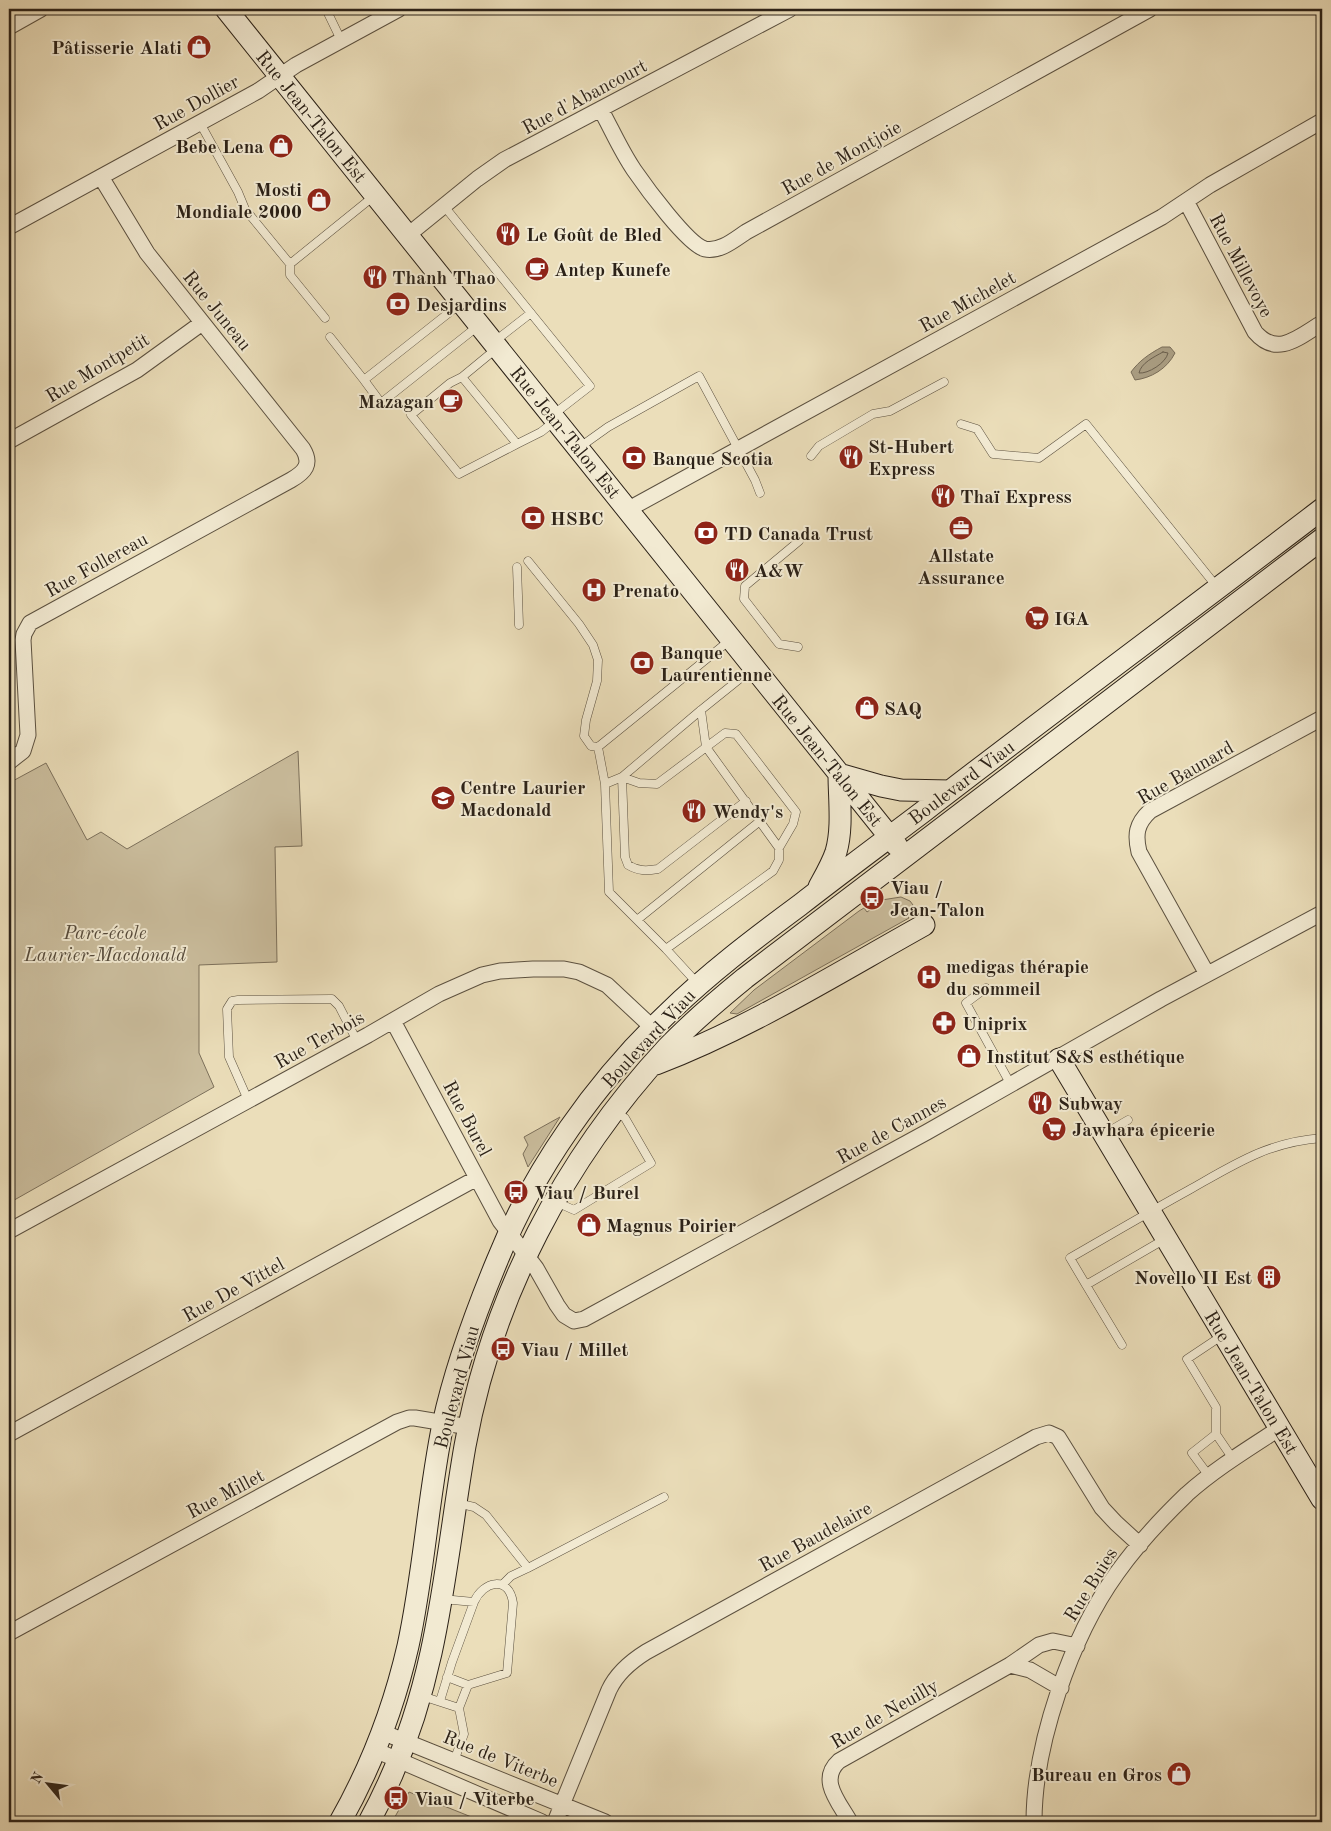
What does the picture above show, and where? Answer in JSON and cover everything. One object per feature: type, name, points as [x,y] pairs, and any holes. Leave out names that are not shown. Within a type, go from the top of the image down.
[{"type":"main road","name":"Rue Jean-Talon Est","points":[[226,9],[905,856]]},
{"type":"main road","name":"Boulevard Viau","points":[[340,1822],[357,1790],[378,1741],[398,1683],[408,1644],[444,1422],[472,1324],[509,1233],[529,1195],[566,1136],[604,1084],[653,1028],[698,985],[889,836],[1322,509]]},
{"type":"main road","name":"Boulevard Viau","points":[[369,1822],[402,1750],[430,1698],[432,1650],[456,1502],[469,1427],[482,1371],[492,1339],[526,1256],[554,1201],[614,1110],[675,1041],[721,999],[795,940],[1322,539]]},
{"type":"main road","points":[[817,892],[832,862],[837,845],[839,774],[901,790],[950,791]]},
{"type":"main road","name":"Boulevard Viau","points":[[651,1066],[688,1052],[734,1030],[924,925]]},
{"type":"main road","points":[[721,999],[716,1007],[714,1018],[722,1028],[734,1030]]},
{"type":"main road","name":"Rue Jean-Talon Est","points":[[1059,1059],[1322,1499]]},
{"type":"street","points":[[9,27],[41,9]]},
{"type":"street","name":"Rue Dollier","points":[[9,227],[258,91],[280,75],[399,9]]},
{"type":"street","name":"Rue d'Abancourt","points":[[408,235],[494,166],[790,9]]},
{"type":"street","name":"Rue de Montjoie","points":[[601,110],[634,169],[685,234],[699,246],[706,249],[714,249],[730,243],[746,232],[1150,9]]},
{"type":"street","name":"Rue Michelet","points":[[627,510],[1162,217],[1210,185],[1322,122]]},
{"type":"street","name":"Rue Juneau","points":[[101,177],[147,253],[303,449],[307,456],[307,463]]},
{"type":"street","name":"Rue Millevoye","points":[[1186,201],[1254,332],[1261,339],[1278,345],[1288,343],[1322,323]]},
{"type":"street","name":"Rue Montpetit","points":[[9,441],[137,370],[202,323]]},
{"type":"street","name":"Rue Follereau","points":[[9,762],[23,751],[28,735],[23,640],[30,624],[298,476],[304,470],[307,463]]},
{"type":"street","name":"Rue Baunard","points":[[1207,974],[1139,852],[1136,840],[1137,828],[1142,818],[1150,811],[1322,718]]},
{"type":"street","name":"Rue de Cannes","points":[[509,1233],[536,1268],[564,1315],[571,1320],[581,1320],[1059,1059],[1087,1041],[1207,974],[1322,913]]},
{"type":"street","name":"Rue Terbois","points":[[9,1231],[443,992],[482,975],[511,970],[556,969],[579,972],[607,985],[653,1028]]},
{"type":"street","name":"Rue Burel","points":[[393,1021],[500,1221],[509,1233]]},
{"type":"street","name":"Rue De Vittel","points":[[9,1434],[477,1178]]},
{"type":"street","name":"Rue Millet","points":[[9,1633],[397,1422],[415,1418],[469,1427]]},
{"type":"street","name":"Rue Buies","points":[[1034,1822],[1039,1762],[1048,1723],[1077,1646],[1106,1589],[1140,1544],[1175,1506],[1209,1476],[1280,1428]]},
{"type":"street","name":"Rue Baudelaire","points":[[555,1822],[609,1690],[628,1664],[646,1652],[1036,1437],[1049,1434],[1058,1437],[1102,1508],[1140,1544]]},
{"type":"street","name":"Rue de Neuilly","points":[[850,1822],[829,1781],[831,1770],[838,1761],[1010,1665],[1039,1645],[1053,1641],[1077,1646]]},
{"type":"street","points":[[1010,1665],[1030,1670],[1060,1688]]},
{"type":"street","name":"Rue de Viterbe","points":[[378,1741],[402,1750],[542,1822]]},
{"type":"street","name":"Rue de Viterbe","points":[[378,1741],[402,1750],[454,1760],[605,1822]]},
{"type":"lane","points":[[326,9],[341,40]]},
{"type":"lane","points":[[200,123],[238,192],[245,209],[290,264],[290,275],[325,318]]},
{"type":"lane","points":[[290,264],[376,195]]},
{"type":"lane","points":[[444,206],[531,313],[590,386],[541,432],[459,474],[411,415],[450,383],[462,377],[531,313]]},
{"type":"lane","points":[[364,380],[462,303]]},
{"type":"lane","points":[[330,337],[382,403],[480,325]]},
{"type":"lane","points":[[578,448],[608,427],[699,376],[755,480],[760,493]]},
{"type":"lane","points":[[462,377],[517,444]]},
{"type":"lane","points":[[811,456],[820,446],[873,414],[890,411],[944,382]]},
{"type":"lane","points":[[961,424],[977,429],[994,454],[1040,458],[1086,424],[1218,588]]},
{"type":"lane","points":[[798,647],[779,644],[744,599],[745,586],[799,541]]},
{"type":"lane","points":[[528,561],[594,645],[598,660],[597,681],[586,720],[584,736],[591,746],[598,747],[731,640]]},
{"type":"lane","points":[[517,567],[519,625]]},
{"type":"lane","points":[[605,784],[622,777],[700,710],[754,668]]},
{"type":"lane","points":[[700,710],[706,747],[779,848]]},
{"type":"lane","points":[[622,777],[639,783],[657,784],[725,733],[736,734],[796,812],[794,824],[779,848],[779,860],[773,871],[666,949]]},
{"type":"lane","points":[[598,747],[605,784],[609,892],[666,949],[698,985]]},
{"type":"lane","points":[[622,777],[625,857],[628,865],[635,869],[646,871],[658,869],[746,801]]},
{"type":"lane","points":[[637,920],[760,821]]},
{"type":"lane","points":[[986,988],[966,1003],[1011,1085]]},
{"type":"lane","points":[[248,1100],[229,1057],[226,1009],[232,1002],[238,1000],[332,999],[339,1006],[357,1041]]},
{"type":"lane","points":[[554,1201],[574,1210],[651,1162],[625,1118],[614,1110]]},
{"type":"lane","points":[[1103,1135],[1128,1120]]},
{"type":"lane","points":[[1122,1345],[1070,1258],[1253,1154],[1289,1143],[1322,1138]]},
{"type":"lane","points":[[1086,1285],[1166,1239]]},
{"type":"lane","points":[[1224,1336],[1187,1359],[1216,1407],[1216,1434],[1233,1459]]},
{"type":"lane","points":[[1209,1476],[1192,1452],[1216,1434]]},
{"type":"lane","points":[[502,1585],[511,1576],[664,1497]]},
{"type":"lane","points":[[456,1502],[474,1506],[486,1515],[528,1568]]},
{"type":"lane","points":[[447,1677],[468,1685],[507,1673],[513,1602],[510,1592],[502,1585],[493,1583],[484,1587],[477,1595],[447,1677],[430,1698],[459,1708]]},
{"type":"lane","points":[[441,1599],[474,1602]]},
{"type":"lane","points":[[454,1760],[464,1734],[459,1708],[468,1685]]},
{"type":"green space","name":"Parc-école Laurier-Macdonald","points":[[298,751],[302,846],[275,847],[277,962],[199,965],[199,1053],[214,1087],[9,1203],[9,783],[46,763],[87,840],[101,832],[127,849]]},
{"type":"green space","points":[[901,897],[910,901],[913,905],[912,910],[907,915],[909,918],[737,1014],[730,1013],[754,990],[859,911],[864,908],[867,912],[877,905],[875,901]]},
{"type":"green space","points":[[560,1117],[528,1167],[523,1154],[528,1145],[524,1137]]},
{"type":"green space","points":[[409,1792],[484,1822],[392,1822]]},
{"type":"water","points":[[1162,347],[1170,347],[1175,353],[1168,364],[1153,375],[1135,380],[1131,372],[1134,368]]},
{"type":"place","name":"Pâtisserie Alati","points":[[199,47]]},
{"type":"place","name":"Bebe Lena","points":[[281,146]]},
{"type":"place","name":"Mosti Mondiale 2000","points":[[319,200]]},
{"type":"place","name":"Le Goût de Bled","points":[[508,234]]},
{"type":"place","name":"Antep Kunefe","points":[[537,269]]},
{"type":"place","name":"Thanh Thao","points":[[375,277]]},
{"type":"place","name":"Desjardins","points":[[398,304]]},
{"type":"place","name":"Mazagan","points":[[451,401]]},
{"type":"place","name":"St-Hubert Express","points":[[851,457]]},
{"type":"place","name":"Banque Scotia","points":[[634,458]]},
{"type":"place","name":"Thaï Express","points":[[943,496]]},
{"type":"place","name":"HSBC","points":[[533,518]]},
{"type":"place","name":"Allstate Assurance","points":[[961,528]]},
{"type":"place","name":"TD Canada Trust","points":[[706,533]]},
{"type":"place","name":"A&W","points":[[737,570]]},
{"type":"place","name":"Prenato","points":[[594,590]]},
{"type":"place","name":"IGA","points":[[1037,618]]},
{"type":"place","name":"Banque Laurentienne","points":[[642,663]]},
{"type":"place","name":"SAQ","points":[[867,708]]},
{"type":"place","name":"Centre Laurier Macdonald","points":[[443,798]]},
{"type":"place","name":"Wendy's","points":[[694,811]]},
{"type":"place","name":"Viau / Jean-Talon","points":[[872,898]]},
{"type":"place","name":"medigas thérapie du sommeil","points":[[929,977]]},
{"type":"place","name":"Uniprix","points":[[944,1023]]},
{"type":"place","name":"Institut S&S esthétique","points":[[969,1056]]},
{"type":"place","name":"Subway","points":[[1040,1103]]},
{"type":"place","name":"Jawhara épicerie","points":[[1054,1129]]},
{"type":"place","name":"Viau / Burel","points":[[516,1192]]},
{"type":"place","name":"Magnus Poirier","points":[[589,1225]]},
{"type":"place","name":"Novello II Est","points":[[1269,1277]]},
{"type":"place","name":"Viau / Millet","points":[[503,1349]]},
{"type":"place","name":"Bureau en Gros","points":[[1179,1774]]},
{"type":"place","name":"Viau / Viterbe","points":[[396,1798]]}]
